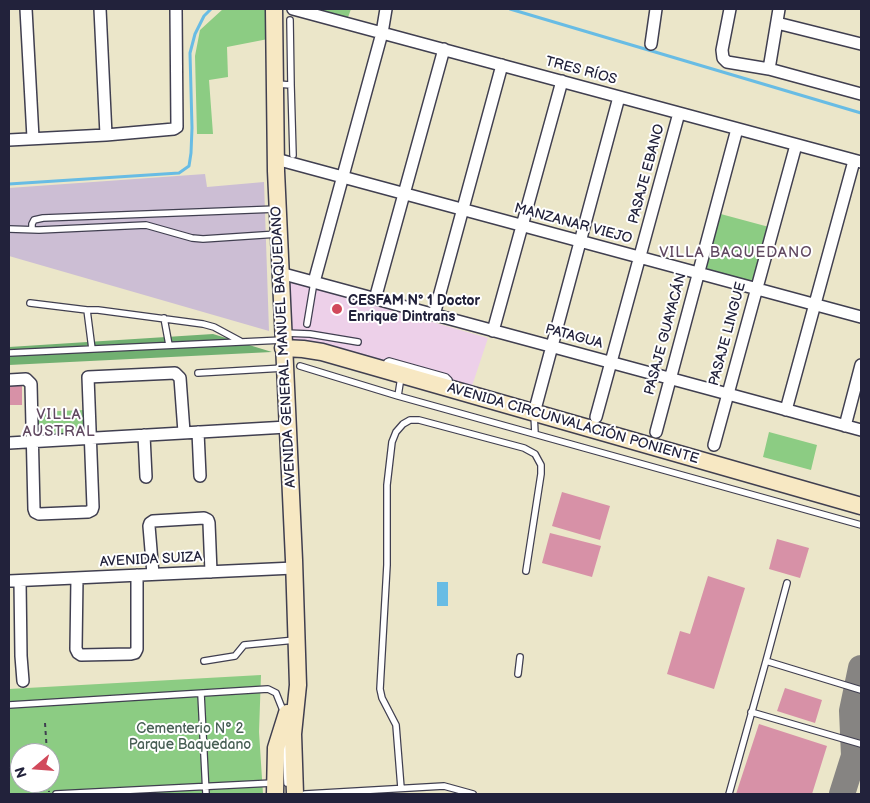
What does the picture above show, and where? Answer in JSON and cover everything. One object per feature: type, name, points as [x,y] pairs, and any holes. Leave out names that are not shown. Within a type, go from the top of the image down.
[{"type":"main road","name":"AVENIDA GENERAL MANUEL BAQUEDANO","points":[[274,9],[283,85],[276,159],[283,341],[292,367],[287,426],[298,685],[293,734],[295,794]]},
{"type":"main road","name":"AVENIDA CIRCUNVALACIÓN PONIENTE","points":[[283,341],[861,506]]},
{"type":"main road","name":"AVENIDA GENERAL MANUEL BAQUEDANO","points":[[275,788],[276,748],[298,685]]},
{"type":"street","points":[[26,9],[33,138]]},
{"type":"street","points":[[100,9],[106,135]]},
{"type":"street","points":[[9,140],[174,129],[178,124],[176,9]]},
{"type":"street","points":[[314,282],[382,32],[386,9]]},
{"type":"street","points":[[651,44],[654,9]]},
{"type":"street","points":[[730,9],[722,50],[723,58],[727,62],[768,69],[861,94]]},
{"type":"street","points":[[768,69],[779,9]]},
{"type":"street","name":"TRES RÍOS","points":[[291,14],[382,32],[858,161]]},
{"type":"street","points":[[777,23],[861,44]]},
{"type":"street","points":[[375,298],[444,49]]},
{"type":"street","points":[[434,315],[502,65]]},
{"type":"street","points":[[493,331],[562,81]]},
{"type":"street","points":[[534,413],[619,97]]},
{"type":"street","name":"PASAJE EBANO","points":[[596,417],[679,113]]},
{"type":"street","name":"PASAJE GUAYACÁN","points":[[656,432],[737,129]]},
{"type":"street","name":"PASAJE LINGUE","points":[[714,445],[796,145]]},
{"type":"street","name":"MANZANAR VIEJO","points":[[276,159],[861,317]]},
{"type":"street","points":[[786,410],[858,161]]},
{"type":"street","name":"PATAGUA","points":[[280,273],[861,430]]},
{"type":"street","points":[[845,426],[861,365]]},
{"type":"street","points":[[9,380],[26,379],[31,384],[35,512],[39,514],[88,512],[92,510],[87,380],[91,376],[175,372],[180,378],[184,432]]},
{"type":"street","points":[[9,443],[287,426]]},
{"type":"street","points":[[198,432],[200,476]]},
{"type":"street","points":[[144,435],[146,477]]},
{"type":"street","points":[[152,574],[150,523],[162,520],[204,518],[208,520],[211,572]]},
{"type":"street","name":"AVENIDA SUIZA","points":[[14,581],[294,568]]},
{"type":"street","points":[[77,578],[76,649],[78,653],[81,655],[135,653],[137,649],[136,575]]},
{"type":"street","points":[[14,581],[23,681]]},
{"type":"street","points":[[9,657],[21,656]]},
{"type":"lane","points":[[291,14],[283,85],[293,155]]},
{"type":"lane","points":[[32,229],[33,222],[43,218],[277,209]]},
{"type":"lane","points":[[9,229],[39,230],[146,225],[192,238],[203,239],[278,234]]},
{"type":"lane","points":[[307,324],[314,282]]},
{"type":"lane","points":[[30,303],[164,318],[214,327],[240,341]]},
{"type":"lane","points":[[87,310],[92,349]]},
{"type":"lane","points":[[164,318],[169,345]]},
{"type":"lane","points":[[9,353],[240,341],[283,341],[310,334],[358,342]]},
{"type":"lane","points":[[383,370],[389,361],[446,376],[450,380],[449,389]]},
{"type":"lane","points":[[198,373],[292,367],[861,525]]},
{"type":"lane","points":[[398,396],[401,375]]},
{"type":"lane","points":[[534,413],[535,434]]},
{"type":"lane","points":[[402,788],[396,725],[382,698],[380,689],[387,565],[387,485],[392,442],[396,432],[404,424],[410,420],[419,420],[524,448],[536,454],[541,465],[541,474],[526,571]]},
{"type":"lane","points":[[729,794],[787,582]]},
{"type":"lane","points":[[204,661],[235,656],[244,645],[297,640]]},
{"type":"lane","points":[[518,674],[520,658]]},
{"type":"lane","points":[[766,661],[861,690]]},
{"type":"lane","points":[[9,705],[268,689],[276,693],[286,718],[287,794]]},
{"type":"lane","points":[[201,694],[206,794]]},
{"type":"lane","points":[[752,712],[861,744]]},
{"type":"lane","points":[[305,794],[444,786],[473,794]]},
{"type":"lane","points":[[56,794],[206,787],[275,788]]},
{"type":"path","points":[[45,723],[46,743]]},
{"type":"shaded area","points":[[205,174],[207,187],[264,182],[269,331],[9,256],[9,188]]},
{"type":"shaded area","name":"CESFAM N° 1 Doctor Enrique Dintrans","points":[[286,280],[488,338],[471,389],[289,339]]},
{"type":"green space","points":[[223,9],[266,9],[268,39],[227,47],[228,77],[209,80],[213,134],[197,134],[195,56],[200,30]]},
{"type":"green space","points":[[295,9],[351,9],[346,23]]},
{"type":"green space","points":[[717,213],[769,227],[752,282],[702,267]]},
{"type":"green space","points":[[213,334],[272,352],[9,365],[9,347]]},
{"type":"green space","points":[[84,410],[85,432],[39,434],[37,412]]},
{"type":"green space","points":[[769,432],[817,445],[811,470],[763,457]]},
{"type":"green space","name":"Cementerio N° 2 Parque Baquedano","points":[[261,675],[259,732],[263,794],[9,794],[9,689]]},
{"type":"water","points":[[437,582],[448,582],[448,606],[437,606]]},
{"type":"building","points":[[22,383],[22,405],[9,405],[9,384]]},
{"type":"building","points":[[562,492],[610,506],[600,540],[552,526]]},
{"type":"building","points":[[550,533],[601,546],[592,577],[542,563]]},
{"type":"building","points":[[777,539],[809,548],[800,578],[769,569]]},
{"type":"building","points":[[708,576],[745,588],[714,689],[667,674],[680,631],[690,634]]},
{"type":"building","points":[[785,688],[822,700],[815,723],[777,711]]},
{"type":"building","points":[[759,724],[827,746],[812,794],[736,794]]},
{"type":"waterway","points":[[9,184],[179,173],[189,166],[192,128],[190,53],[195,34],[204,16],[211,9]]},
{"type":"waterway","points":[[510,9],[861,113]]},
{"type":"taxiway","points":[[842,794],[854,756],[852,711],[861,668]]},
{"type":"place","name":"CESFAM N° 1 Doctor Enrique Dintrans","points":[[337,309]]},
{"type":"district","name":"VILLA BAQUEDANO","points":[[736,253]]},
{"type":"district","name":"VILLA AUSTRAL","points":[[59,424]]}]
